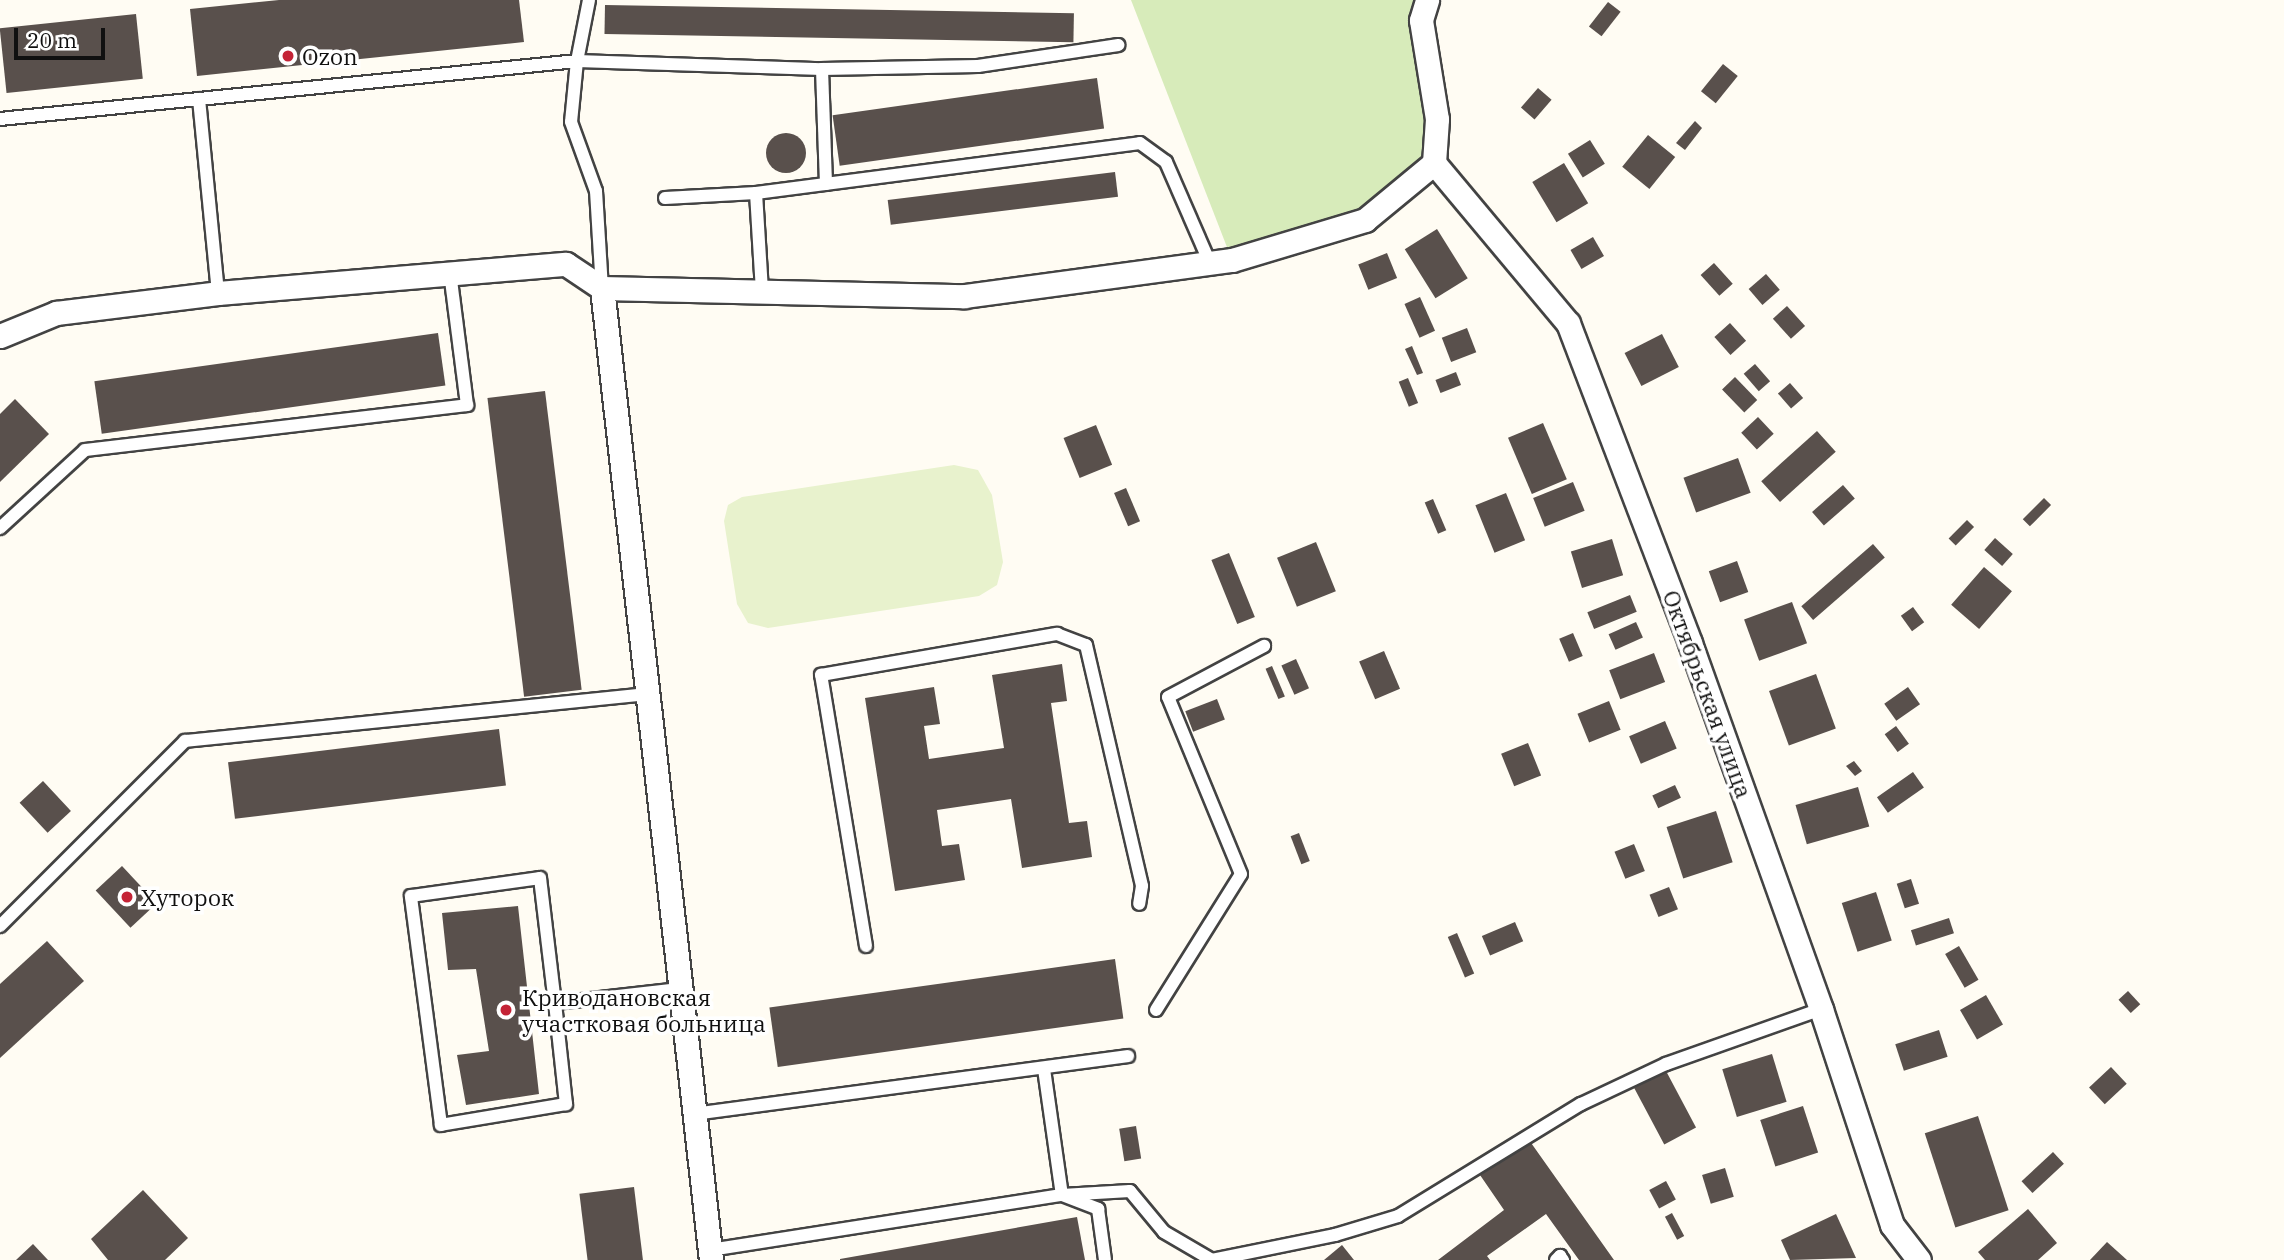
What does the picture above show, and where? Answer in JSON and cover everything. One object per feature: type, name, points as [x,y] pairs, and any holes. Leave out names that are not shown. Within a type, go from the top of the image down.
[{"type":"street","points":[[0,336],[56,313],[218,293],[566,264],[602,288],[964,296],[1232,260],[1365,220],[1434,163],[1437,119],[1421,20],[1427,0]]},
{"type":"street","name":"Октябрьская улица","points":[[1434,163],[1568,323],[1690,643],[1821,1009],[1892,1225],[1919,1260]]},
{"type":"street","points":[[602,288],[710,1255]]},
{"type":"lane","points":[[589,0],[577,61],[571,122],[596,191],[602,288]]},
{"type":"lane","points":[[0,119],[577,61],[822,69],[978,66],[1118,45]]},
{"type":"lane","points":[[822,69],[826,184]]},
{"type":"lane","points":[[199,99],[218,293]]},
{"type":"lane","points":[[665,198],[756,193],[1140,143],[1166,162],[1210,263]]},
{"type":"lane","points":[[756,193],[762,292]]},
{"type":"lane","points":[[0,528],[85,450],[467,405],[450,272]]},
{"type":"lane","points":[[866,946],[821,675],[1057,634],[1086,646],[1142,886],[1139,904]]},
{"type":"lane","points":[[1156,1010],[1241,874],[1168,697],[1264,646]]},
{"type":"lane","points":[[0,926],[185,741],[647,694]]},
{"type":"lane","points":[[540,878],[555,1003],[566,1104],[441,1125],[411,896],[540,878]]},
{"type":"lane","points":[[555,1003],[680,989]]},
{"type":"lane","points":[[710,1255],[1062,1195],[1130,1191],[1164,1232],[1212,1260],[1269,1255],[1398,1216],[1581,1104],[1666,1064],[1821,1009]]},
{"type":"lane","points":[[694,1114],[1128,1056]]},
{"type":"lane","points":[[1044,1069],[1062,1195]]},
{"type":"lane","points":[[1062,1195],[1098,1209],[1105,1260]]},
{"type":"lane","points":[[1556,1260],[1560,1256],[1563,1260]]},
{"type":"green space","points":[[1131,0],[1427,0],[1434,163],[1365,220],[1232,260]]},
{"type":"green space","points":[[954,465],[978,470],[992,495],[1003,562],[997,585],[979,596],[768,628],[748,623],[737,604],[724,521],[728,505],[742,497]]},
{"type":"building","points":[[279,0],[519,0],[524,42],[197,76],[190,9]]},
{"type":"building","points":[[1608,2],[1621,12],[1602,36],[1589,26]]},
{"type":"building","points":[[605,5],[1074,13],[1073,42],[604,34]]},
{"type":"building","points":[[136,14],[143,79],[7,93],[0,28]]},
{"type":"building","points":[[1723,64],[1738,76],[1716,103],[1701,91]]},
{"type":"building","points":[[1097,78],[1104,129],[840,166],[833,115]]},
{"type":"building","points":[[1538,88],[1552,100],[1535,119],[1521,108]]},
{"type":"building","points":[[1695,121],[1702,128],[1685,150],[1676,143]]},
{"type":"building","points":[[786,133],[800,139],[806,153],[800,167],[786,173],[772,167],[766,153],[772,139]]},
{"type":"building","points":[[1648,135],[1675,157],[1649,189],[1622,167]]},
{"type":"building","points":[[1590,140],[1605,164],[1583,178],[1568,154]]},
{"type":"building","points":[[1564,163],[1588,203],[1556,222],[1532,182]]},
{"type":"building","points":[[1115,172],[1118,197],[891,225],[888,200]]},
{"type":"building","points":[[1437,229],[1468,278],[1436,298],[1405,249]]},
{"type":"building","points":[[1593,237],[1604,256],[1581,269],[1570,250]]},
{"type":"building","points":[[1387,253],[1397,278],[1368,290],[1358,265]]},
{"type":"building","points":[[1714,263],[1733,284],[1719,296],[1701,275]]},
{"type":"building","points":[[1766,274],[1780,290],[1762,305],[1749,289]]},
{"type":"building","points":[[1420,297],[1435,331],[1420,338],[1404,304]]},
{"type":"building","points":[[1787,306],[1805,326],[1791,339],[1773,319]]},
{"type":"building","points":[[1730,323],[1746,341],[1730,355],[1714,337]]},
{"type":"building","points":[[1467,328],[1476,352],[1451,362],[1442,338]]},
{"type":"building","points":[[438,333],[445,385],[102,434],[94,381]]},
{"type":"building","points":[[1662,334],[1679,367],[1641,386],[1625,353]]},
{"type":"building","points":[[1412,346],[1423,373],[1417,375],[1405,349]]},
{"type":"building","points":[[1755,364],[1770,381],[1759,391],[1744,374]]},
{"type":"building","points":[[1456,372],[1461,385],[1440,393],[1435,380]]},
{"type":"building","points":[[1735,377],[1757,400],[1744,413],[1722,390]]},
{"type":"building","points":[[1408,378],[1418,403],[1409,407],[1399,382]]},
{"type":"building","points":[[1790,383],[1803,398],[1791,409],[1778,393]]},
{"type":"building","points":[[545,391],[582,690],[524,697],[487,398]]},
{"type":"building","points":[[15,399],[49,434],[0,482],[0,414]]},
{"type":"building","points":[[1758,417],[1774,434],[1757,450],[1741,433]]},
{"type":"building","points":[[1543,423],[1567,479],[1532,494],[1508,438]]},
{"type":"building","points":[[1096,425],[1112,465],[1080,478],[1064,438]]},
{"type":"building","points":[[1817,431],[1836,452],[1780,502],[1761,481]]},
{"type":"building","points":[[1738,458],[1751,493],[1696,513],[1683,478]]},
{"type":"building","points":[[1573,482],[1585,511],[1545,527],[1533,498]]},
{"type":"building","points":[[1843,485],[1855,499],[1824,525],[1812,512]]},
{"type":"building","points":[[1126,488],[1140,521],[1128,526],[1114,493]]},
{"type":"building","points":[[1506,493],[1525,540],[1495,553],[1475,505]]},
{"type":"building","points":[[2044,498],[2051,505],[2030,526],[2023,519]]},
{"type":"building","points":[[1433,499],[1446,530],[1438,534],[1425,503]]},
{"type":"building","points":[[1967,520],[1974,527],[1956,545],[1949,538]]},
{"type":"building","points":[[1995,538],[2013,554],[2002,566],[1984,550]]},
{"type":"building","points":[[1612,539],[1623,575],[1582,588],[1571,552]]},
{"type":"building","points":[[1316,542],[1336,591],[1297,607],[1277,558]]},
{"type":"building","points":[[1873,544],[1885,558],[1813,620],[1801,606]]},
{"type":"building","points":[[1229,553],[1255,617],[1237,624],[1211,560]]},
{"type":"building","points":[[1737,561],[1748,592],[1720,602],[1709,571]]},
{"type":"building","points":[[1984,567],[2012,591],[1979,629],[1951,605]]},
{"type":"building","points":[[1630,595],[1637,612],[1594,629],[1587,612]]},
{"type":"building","points":[[1792,602],[1807,643],[1759,661],[1744,619]]},
{"type":"building","points":[[1913,607],[1924,622],[1912,631],[1901,616]]},
{"type":"building","points":[[1636,622],[1643,638],[1616,650],[1609,634]]},
{"type":"building","points":[[1573,633],[1583,656],[1569,662],[1559,639]]},
{"type":"building","points":[[1384,651],[1400,689],[1375,699],[1359,662]]},
{"type":"building","points":[[1654,653],[1665,682],[1620,699],[1609,670]]},
{"type":"building","points":[[1296,659],[1309,688],[1294,695],[1281,666]]},
{"type":"building","points":[[1062,664],[1067,701],[1051,703],[1069,823],[1087,821],[1092,857],[1022,868],[1011,799],[937,810],[942,846],[959,844],[965,880],[895,891],[865,698],[934,687],[940,724],[924,726],[929,759],[1004,748],[992,675]]},
{"type":"building","points":[[1272,666],[1285,696],[1278,699],[1266,669]]},
{"type":"building","points":[[1816,674],[1836,729],[1789,746],[1769,691]]},
{"type":"building","points":[[1908,687],[1920,704],[1896,721],[1884,704]]},
{"type":"building","points":[[1217,699],[1225,720],[1193,732],[1185,711]]},
{"type":"building","points":[[1609,701],[1621,730],[1589,742],[1577,714]]},
{"type":"building","points":[[1665,721],[1677,749],[1641,764],[1629,736]]},
{"type":"building","points":[[1896,726],[1909,744],[1898,752],[1885,734]]},
{"type":"building","points":[[499,729],[506,786],[235,819],[228,762]]},
{"type":"building","points":[[1528,743],[1541,775],[1514,786],[1501,754]]},
{"type":"building","points":[[1854,761],[1862,771],[1855,776],[1846,766]]},
{"type":"building","points":[[1913,772],[1924,788],[1888,813],[1877,797]]},
{"type":"building","points":[[43,781],[71,811],[48,833],[20,803]]},
{"type":"building","points":[[1675,785],[1681,798],[1658,808],[1652,796]]},
{"type":"building","points":[[1858,787],[1869,826],[1807,844],[1796,805]]},
{"type":"building","points":[[1716,811],[1733,862],[1683,878],[1667,827]]},
{"type":"building","points":[[1299,833],[1310,861],[1301,864],[1291,836]]},
{"type":"building","points":[[1634,844],[1645,871],[1625,879],[1615,852]]},
{"type":"building","name":"Хуторок","points":[[122,866],[157,903],[130,928],[96,891]]},
{"type":"building","points":[[1911,879],[1919,904],[1905,908],[1897,884]]},
{"type":"building","points":[[1669,887],[1678,909],[1659,917],[1650,895]]},
{"type":"building","points":[[1876,892],[1892,941],[1858,952],[1842,903]]},
{"type":"building","name":"Криводановская участковая больница","points":[[518,906],[539,1094],[466,1105],[457,1055],[489,1051],[476,969],[448,970],[442,913]]},
{"type":"building","points":[[1949,918],[1954,933],[1916,946],[1911,930]]},
{"type":"building","points":[[1515,922],[1523,941],[1490,955],[1482,936]]},
{"type":"building","points":[[1457,933],[1474,974],[1465,977],[1448,937]]},
{"type":"building","points":[[47,941],[84,981],[0,1058],[0,984]]},
{"type":"building","points":[[1959,946],[1978,980],[1965,988],[1945,954]]},
{"type":"building","points":[[1115,959],[1123,1018],[778,1067],[769,1008]]},
{"type":"building","points":[[2128,991],[2140,1004],[2131,1013],[2118,1000]]},
{"type":"building","points":[[1986,995],[2003,1024],[1977,1039],[1960,1010]]},
{"type":"building","points":[[1939,1030],[1948,1057],[1904,1071],[1895,1044]]},
{"type":"building","points":[[1772,1054],[1787,1102],[1737,1117],[1722,1069]]},
{"type":"building","points":[[2111,1067],[2127,1084],[2105,1104],[2089,1087]]},
{"type":"building","points":[[1666,1071],[1696,1128],[1664,1144],[1634,1088]]},
{"type":"building","points":[[1803,1106],[1818,1153],[1775,1167],[1760,1120]]},
{"type":"building","points":[[1978,1116],[2009,1210],[1955,1227],[1925,1133]]},
{"type":"building","points":[[1136,1126],[1141,1159],[1124,1161],[1119,1129]]},
{"type":"building","points":[[1529,1140],[1614,1260],[1579,1260],[1546,1214],[1487,1256],[1490,1260],[1438,1260],[1504,1210],[1480,1175]]},
{"type":"building","points":[[2053,1152],[2064,1164],[2032,1193],[2022,1181]]},
{"type":"building","points":[[1725,1168],[1734,1197],[1711,1204],[1702,1175]]},
{"type":"building","points":[[1666,1181],[1676,1200],[1659,1208],[1649,1190]]},
{"type":"building","points":[[634,1187],[643,1260],[588,1260],[579,1194]]},
{"type":"building","points":[[143,1190],[188,1238],[165,1260],[108,1260],[91,1239]]},
{"type":"building","points":[[2028,1209],[2057,1243],[2038,1260],[1985,1260],[1978,1252]]},
{"type":"building","points":[[1672,1213],[1684,1236],[1677,1240],[1665,1217]]},
{"type":"building","points":[[1836,1214],[1856,1258],[1790,1260],[1781,1240]]},
{"type":"building","points":[[1077,1217],[1085,1260],[840,1260],[840,1259]]},
{"type":"building","points":[[2107,1242],[2127,1260],[2090,1260]]},
{"type":"building","points":[[33,1244],[48,1260],[16,1260]]},
{"type":"building","points":[[1342,1245],[1354,1260],[1324,1260]]},
{"type":"place","name":"Ozon","points":[[288,56]]},
{"type":"place","name":"Хуторок","points":[[127,897]]},
{"type":"place","name":"Криводановская участковая больница","points":[[506,1010]]}]
